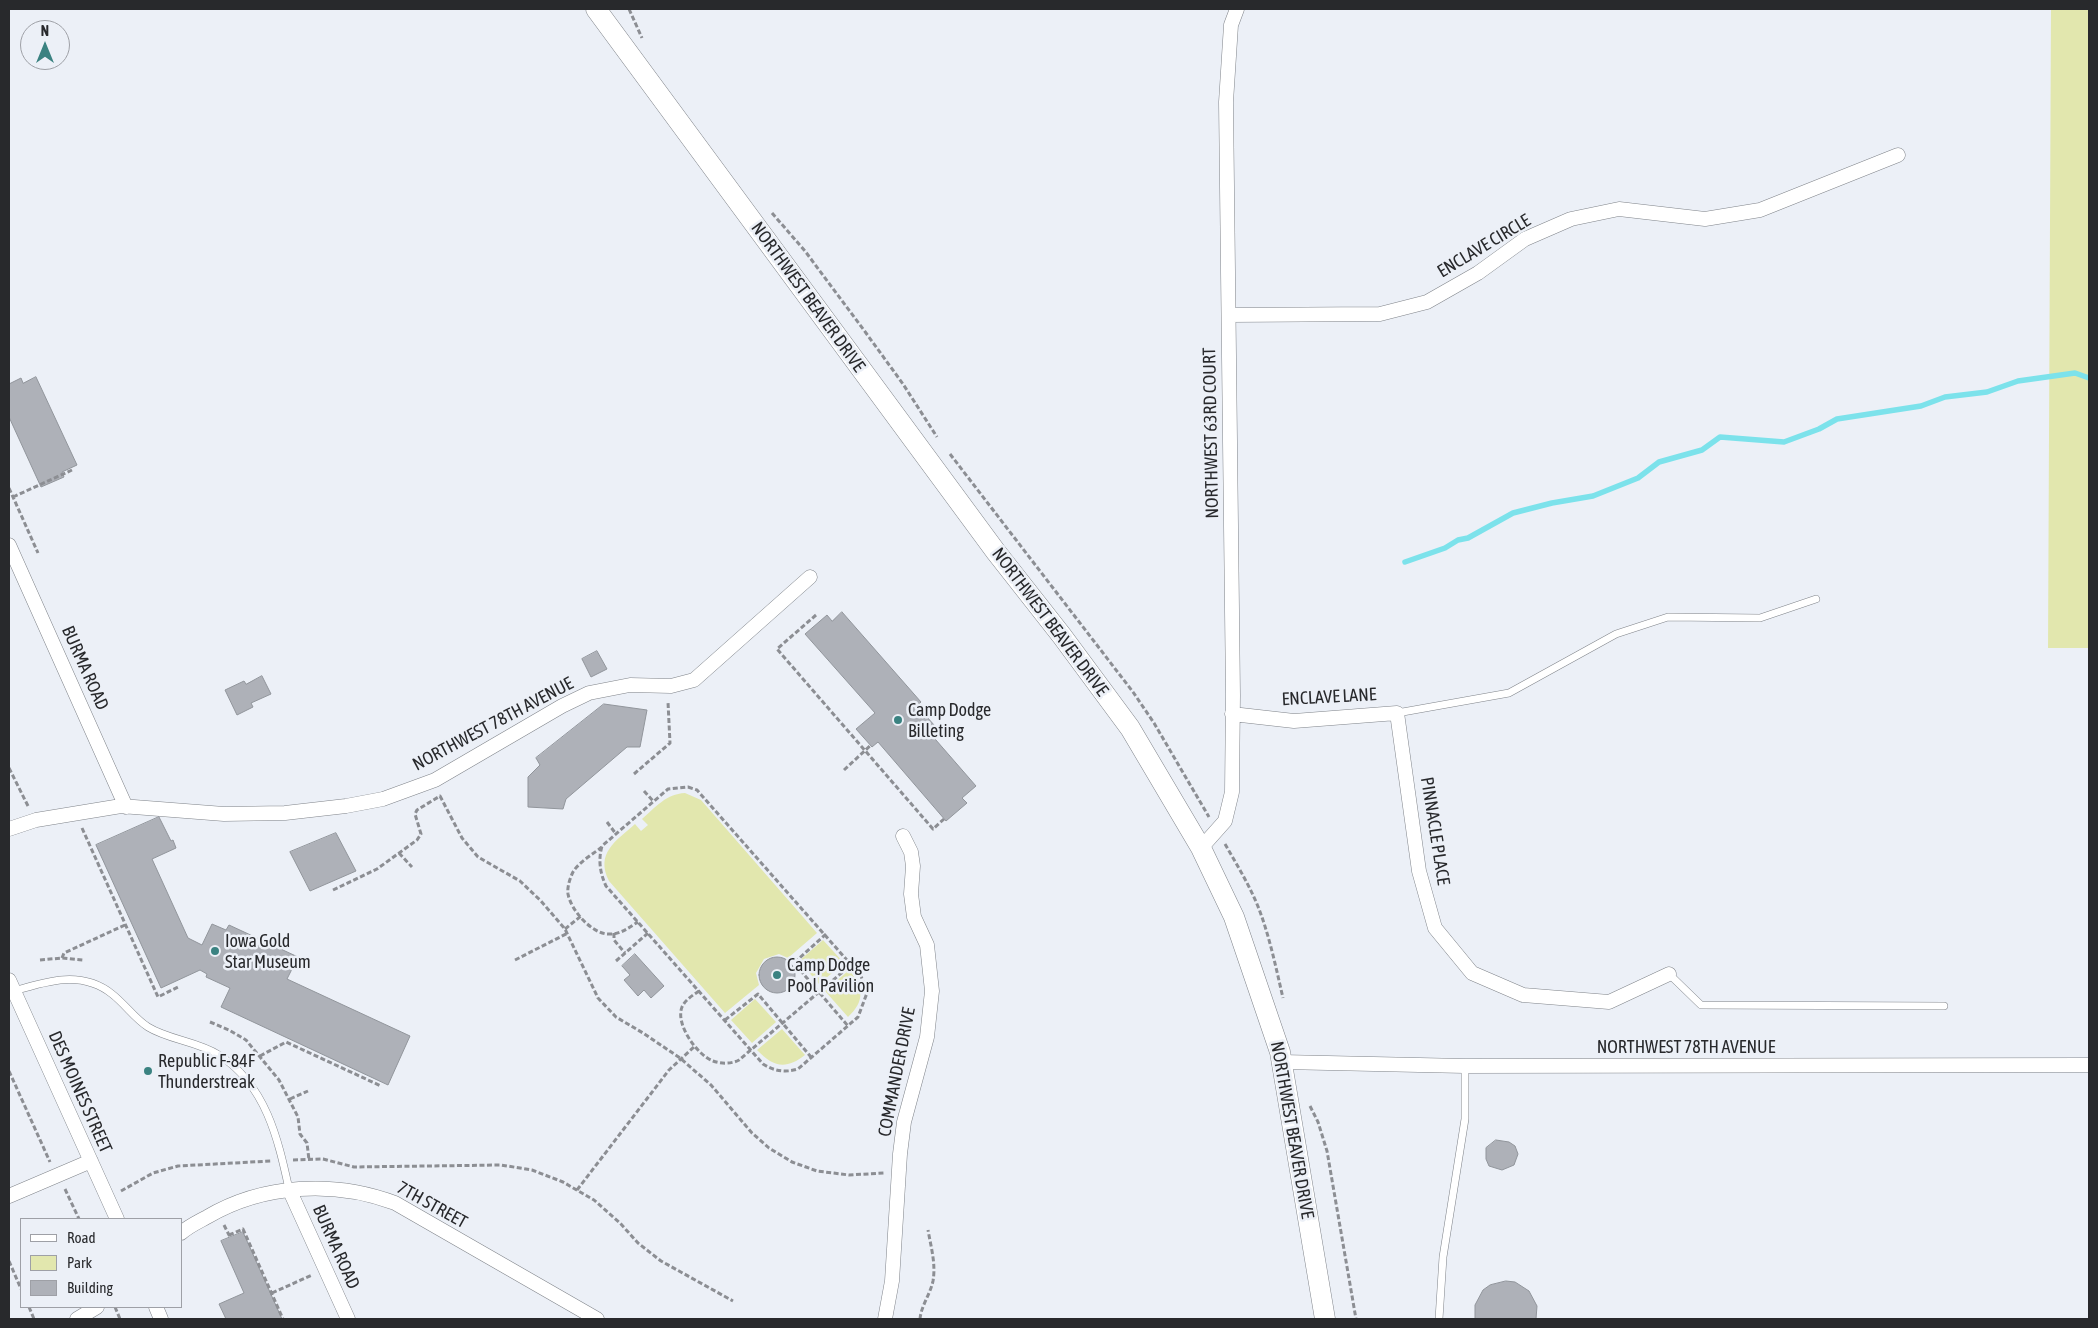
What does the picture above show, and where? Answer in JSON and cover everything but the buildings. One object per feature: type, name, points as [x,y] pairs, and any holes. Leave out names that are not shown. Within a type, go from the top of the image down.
[{"type":"main road","name":"NORTHWEST BEAVER DRIVE","points":[[596,9],[996,552],[1062,636],[1130,728],[1201,848],[1234,917],[1255,974],[1282,1062],[1325,1319]]},
{"type":"street","name":"NORTHWEST 63RD COURT","points":[[1201,848],[1225,821],[1232,792],[1226,102],[1231,25],[1237,9]]},
{"type":"street","name":"ENCLAVE CIRCLE","points":[[1229,315],[1380,314],[1427,302],[1478,273],[1525,239],[1571,220],[1619,209],[1705,220],[1760,210],[1898,155]]},
{"type":"street","name":"BURMA ROAD","points":[[9,545],[126,807]]},
{"type":"street","name":"NORTHWEST 78TH AVENUE","points":[[9,829],[36,820],[126,807],[224,814],[286,814],[346,806],[383,798],[435,780],[562,706],[589,694],[630,685],[667,686],[694,680],[810,577]]},
{"type":"street","name":"ENCLAVE LANE","points":[[1232,714],[1294,721],[1397,713]]},
{"type":"street","name":"PINNACLE PLACE","points":[[1397,713],[1418,871],[1435,928],[1472,973],[1523,995],[1609,1002],[1669,974]]},
{"type":"street","name":"COMMANDER DRIVE","points":[[885,1319],[892,1281],[904,1122],[926,1037],[932,991],[927,945],[914,917],[911,894],[913,866],[911,852],[903,836]]},
{"type":"street","name":"DES MOINES STREET","points":[[11,986],[117,1218]]},
{"type":"street","name":"NORTHWEST 78TH AVENUE","points":[[1282,1062],[1465,1066],[2089,1065]]},
{"type":"street","points":[[9,1196],[91,1162]]},
{"type":"street","name":"7TH STREET","points":[[182,1232],[226,1206],[249,1198],[289,1190],[322,1188],[372,1194],[395,1203],[596,1319]]},
{"type":"street","name":"BURMA ROAD","points":[[289,1190],[348,1319]]},
{"type":"street","points":[[77,1319],[95,1308]]},
{"type":"lane","points":[[1397,713],[1509,693],[1616,634],[1668,617],[1760,618],[1816,599]]},
{"type":"lane","points":[[1669,974],[1701,1006],[1944,1006]]},
{"type":"lane","points":[[11,986],[68,979],[90,982],[111,993],[147,1026],[163,1035],[186,1040],[219,1055],[256,1091],[280,1143],[289,1190]]},
{"type":"lane","points":[[1439,1319],[1443,1257],[1465,1119],[1465,1066]]},
{"type":"path","points":[[629,9],[645,44]]},
{"type":"path","points":[[770,211],[805,251],[850,311],[903,384],[937,438]]},
{"type":"path","points":[[949,453],[1133,692],[1154,723],[1217,831]]},
{"type":"path","points":[[13,497],[72,470]]},
{"type":"path","points":[[9,488],[38,553]]},
{"type":"path","points":[[816,616],[777,649],[933,829],[944,819]]},
{"type":"path","points":[[634,774],[670,743],[667,686]]},
{"type":"path","points":[[844,770],[871,745]]},
{"type":"path","points":[[9,768],[19,792],[36,820]]},
{"type":"path","points":[[602,846],[600,866],[606,886],[770,1069],[789,1072],[798,1069],[858,1017],[862,1011],[866,993],[861,976],[826,934],[697,790],[688,787],[668,789],[578,866],[570,878],[568,896],[587,924],[606,934],[623,932],[638,922]]},
{"type":"path","points":[[644,791],[654,802]]},
{"type":"path","points":[[333,890],[377,869],[417,840],[421,834],[415,814],[417,810],[440,796],[462,838],[478,857],[520,881],[541,901],[565,929],[598,998],[616,1017],[680,1058],[710,1085],[752,1133],[769,1148],[792,1162],[817,1171],[849,1175],[899,1172]]},
{"type":"path","points":[[75,813],[158,996],[178,987]]},
{"type":"path","points":[[607,822],[616,834]]},
{"type":"path","points":[[399,853],[412,867]]},
{"type":"path","points":[[565,929],[581,916]]},
{"type":"path","points":[[62,958],[64,953],[125,925]]},
{"type":"path","points":[[515,960],[568,933]]},
{"type":"path","points":[[614,933],[614,940],[625,953]]},
{"type":"path","points":[[616,960],[648,933]]},
{"type":"path","points":[[826,934],[794,963],[848,1026]]},
{"type":"path","points":[[40,960],[62,958],[83,960]]},
{"type":"path","points":[[699,991],[682,1008],[685,1034],[711,1061],[734,1063],[852,964]]},
{"type":"path","points":[[725,1020],[758,994],[812,1057]]},
{"type":"path","points":[[210,1022],[246,1040],[280,1080],[298,1116],[300,1134],[307,1143],[309,1160]]},
{"type":"path","points":[[260,1056],[286,1042],[381,1086]]},
{"type":"path","points":[[577,1190],[680,1058],[695,1046]]},
{"type":"path","points":[[9,1071],[49,1161],[79,1218]]},
{"type":"path","points":[[290,1099],[308,1091]]},
{"type":"path","points":[[108,1199],[153,1173],[178,1166],[322,1159],[354,1166],[502,1165],[532,1170],[563,1182],[594,1200],[620,1222],[638,1243],[661,1261],[733,1301]]},
{"type":"path","points":[[229,1235],[243,1229],[283,1319]]},
{"type":"path","points":[[920,1319],[932,1283],[934,1268],[928,1230]]},
{"type":"path","points":[[9,1261],[20,1288]]},
{"type":"path","points":[[272,1293],[325,1269]]},
{"type":"green space","points":[[2051,9],[2089,9],[2089,648],[2048,648]]},
{"type":"green space","points":[[685,793],[701,800],[817,933],[788,958],[779,954],[764,959],[756,973],[759,985],[725,1013],[609,881],[605,871],[606,855],[615,842],[635,824],[641,831],[648,825],[642,819],[662,802],[672,796]]},
{"type":"green space","points":[[823,940],[844,963],[819,984],[799,961]]},
{"type":"green space","points":[[849,970],[858,983],[860,1000],[848,1017],[825,991]]},
{"type":"green space","points":[[755,999],[776,1022],[752,1043],[731,1020]]},
{"type":"green space","points":[[782,1029],[805,1055],[792,1063],[774,1063],[757,1050]]},
{"type":"waterway","points":[[1405,562],[1445,548],[1458,540],[1468,538],[1513,513],[1552,503],[1593,496],[1638,478],[1659,462],[1702,450],[1720,437],[1784,442],[1819,429],[1837,419],[1921,406],[1945,397],[1987,392],[2018,381],[2075,373],[2089,378]]},
{"type":"place","name":"Camp Dodge Billeting","points":[[898,720]]},
{"type":"place","name":"Iowa Gold Star Museum","points":[[215,951]]},
{"type":"place","name":"Camp Dodge Pool Pavilion","points":[[777,975]]},
{"type":"place","name":"Republic F-84F Thunderstreak","points":[[148,1071]]}]
